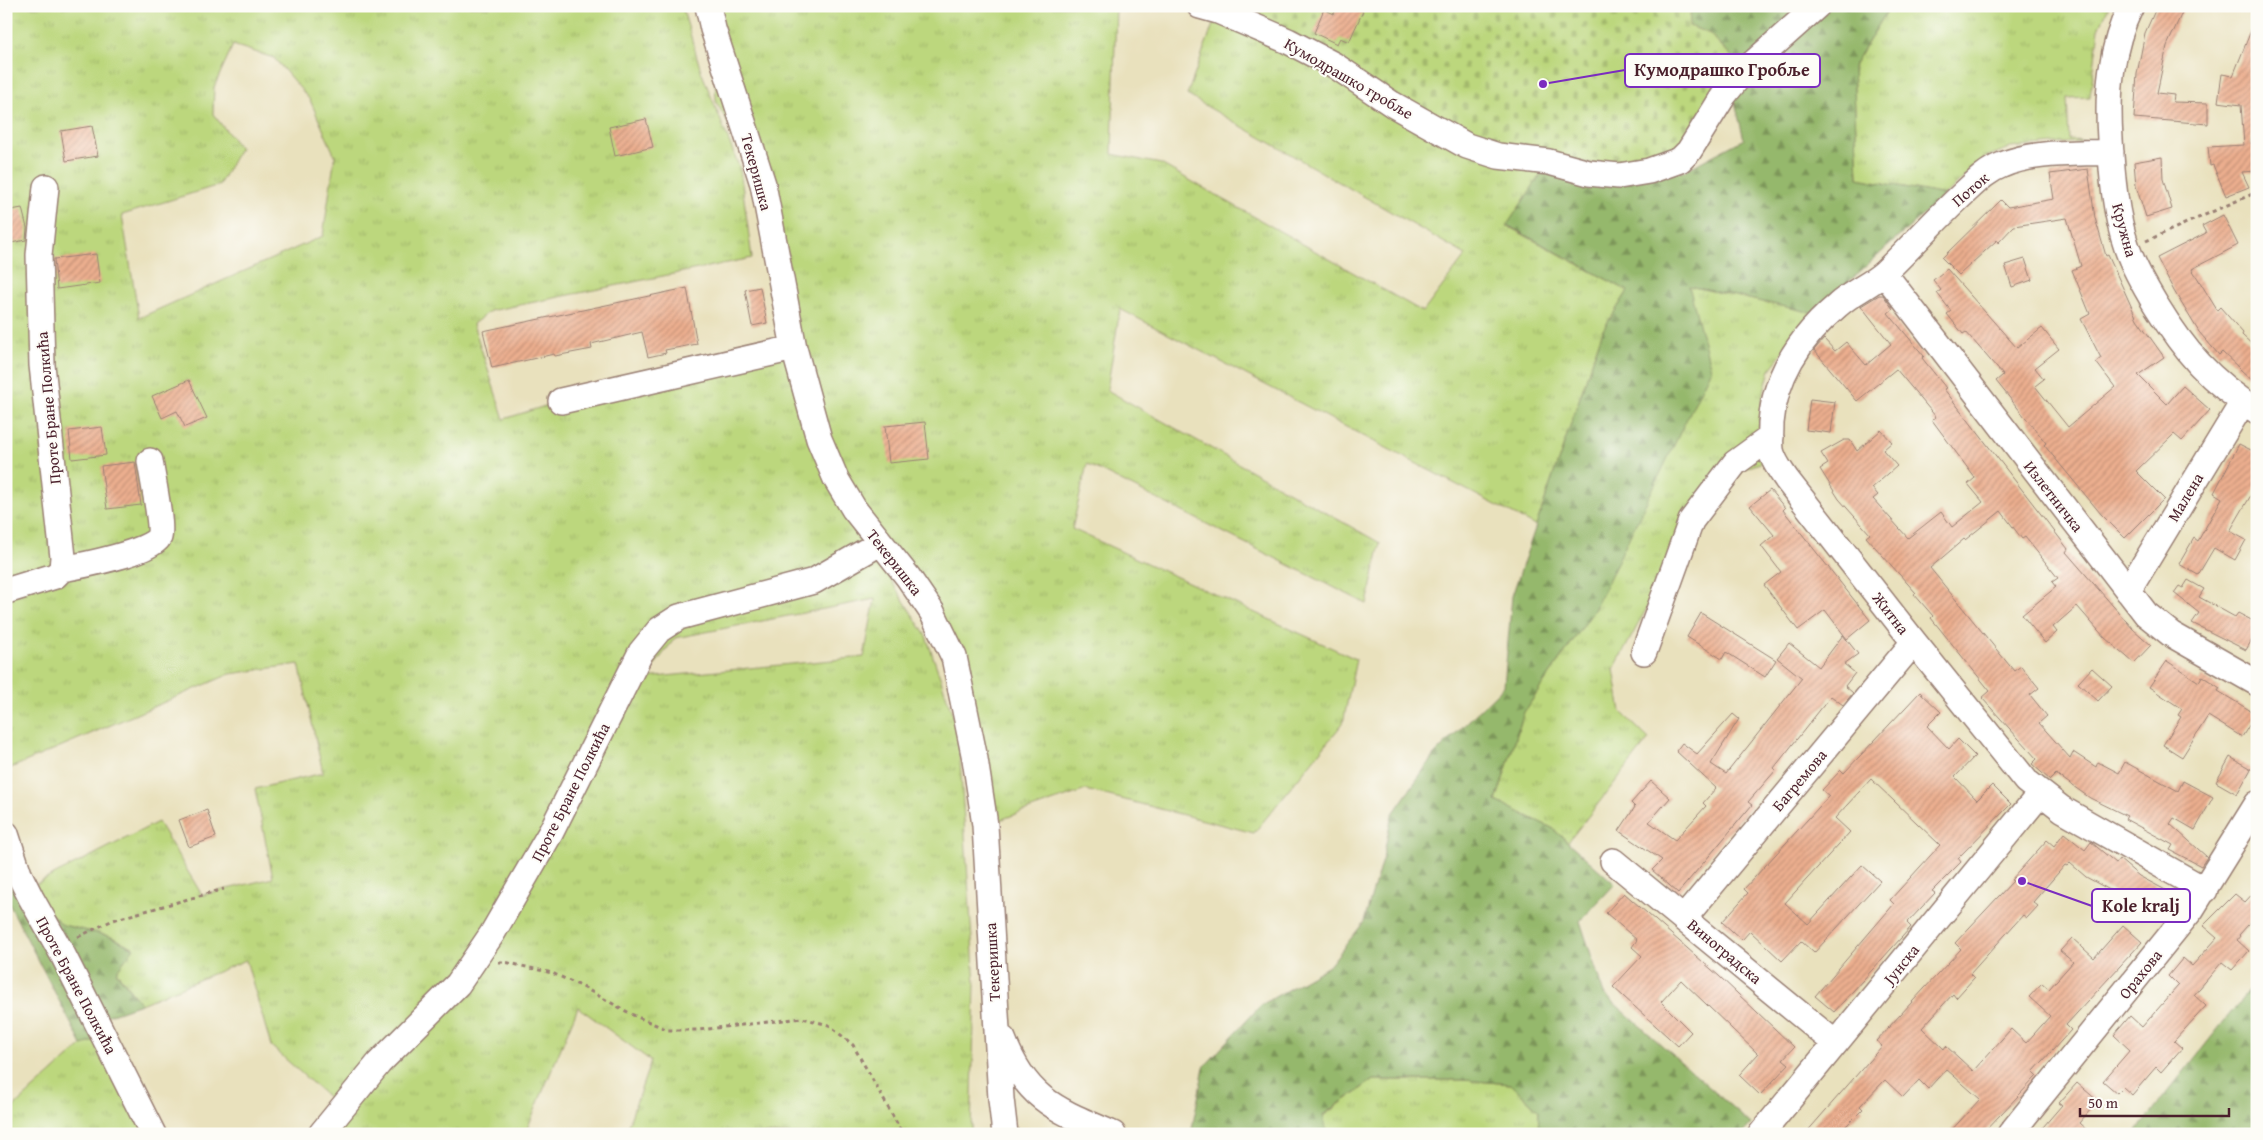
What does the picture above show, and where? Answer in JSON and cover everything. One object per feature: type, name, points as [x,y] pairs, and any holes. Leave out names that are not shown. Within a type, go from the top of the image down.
[{"type":"street","name":"Текеришка","points":[[708,6],[763,184],[794,348],[819,439],[836,479],[854,509],[908,577],[932,612],[954,657],[975,758],[985,825],[996,1021],[1005,1134]]},
{"type":"street","name":"Кумодрашко гробље","points":[[1200,6],[1218,11],[1288,41],[1334,65],[1392,104],[1467,146],[1498,156],[1549,162],[1589,173],[1619,176],[1649,171],[1680,160],[1689,151],[1724,95],[1742,73],[1817,6]]},
{"type":"street","name":"Кружна","points":[[2131,6],[2120,30],[2112,61],[2109,93],[2111,152],[2119,216],[2127,249],[2147,290],[2184,347],[2201,368],[2250,406]]},
{"type":"street","name":"Поток","points":[[1884,273],[1988,172],[2003,164],[2039,156],[2111,152]]},
{"type":"street","name":"Проте Бране Полкића","points":[[46,187],[39,262],[42,365],[47,430],[63,557],[62,569]]},
{"type":"street","name":"Житна","points":[[1884,273],[1863,289],[1840,302],[1811,331],[1793,354],[1782,374],[1775,396],[1770,437],[1771,450],[1775,461],[1787,480],[1914,642],[2026,781],[2040,794],[2082,821],[2205,890]]},
{"type":"street","name":"Излетничка","points":[[1884,273],[2146,614],[2171,634],[2257,683]]},
{"type":"street","points":[[561,401],[794,348]]},
{"type":"street","name":"Малена","points":[[2128,591],[2250,406]]},
{"type":"street","points":[[1644,652],[1691,521],[1735,463],[1770,437]]},
{"type":"street","points":[[6,591],[55,576],[62,569],[142,550],[155,542],[160,536],[150,461]]},
{"type":"street","name":"Проте Бране Полкића","points":[[321,1134],[379,1063],[458,984],[492,934],[551,832],[641,652],[659,630],[679,617],[701,610],[814,581],[880,543]]},
{"type":"street","name":"Багремова","points":[[1684,918],[1914,642]]},
{"type":"street","name":"Јунска","points":[[1761,1134],[2040,794]]},
{"type":"street","name":"Орахова","points":[[2010,1134],[2176,929],[2205,890],[2257,804]]},
{"type":"street","name":"Проте Бране Полкића","points":[[6,834],[19,874],[64,955],[153,1134]]},
{"type":"street","name":"Виноградска","points":[[1613,861],[1836,1043]]},
{"type":"street","points":[[996,1021],[1011,1060],[1022,1079],[1034,1092],[1052,1105],[1078,1119],[1114,1134]]},
{"type":"path","points":[[2127,249],[2257,192]]},
{"type":"path","points":[[64,955],[72,942],[83,934],[114,920],[224,889]]},
{"type":"path","points":[[471,964],[505,962],[552,973],[581,986],[632,1015],[668,1030],[698,1030],[802,1018],[829,1025],[854,1045],[903,1134]]},
{"type":"green space","points":[[6,6],[682,6],[701,71],[740,169],[752,258],[490,311],[473,324],[504,419],[561,401],[794,348],[763,184],[716,102],[713,29],[708,6],[1116,6],[1112,154],[1161,164],[1423,312],[1466,255],[1187,95],[1218,11],[1549,162],[1507,226],[1628,291],[1603,330],[1536,526],[1120,309],[1107,390],[1380,543],[1367,604],[1087,464],[1072,529],[1356,659],[1343,723],[1254,833],[1086,790],[985,825],[954,657],[880,544],[882,566],[926,636],[958,730],[975,984],[971,1134],[625,1134],[651,1061],[578,1007],[525,1134],[321,1134],[340,1108],[271,1046],[246,960],[141,1004],[116,971],[133,947],[109,936],[63,925],[26,889],[158,822],[202,895],[273,878],[255,789],[323,773],[299,664],[230,674],[6,770]],"holes":[[[233,45],[274,58],[310,100],[335,156],[323,236],[139,318],[122,215],[219,185],[240,148],[213,114],[214,87]],[[875,599],[864,657],[645,678],[675,638]]]},
{"type":"green space","points":[[1219,6],[1691,6],[1689,26],[1710,34],[1735,60],[1689,151],[1649,171],[1467,146]]},
{"type":"green space","points":[[1691,6],[1890,6],[1853,67],[1858,178],[1945,195],[1814,313],[1689,286],[1711,369],[1594,610],[1524,712],[1496,801],[1552,828],[1615,884],[1580,921],[1604,994],[1751,1124],[1742,1134],[1538,1134],[1539,1111],[1511,1084],[1464,1080],[1373,1080],[1323,1115],[1327,1134],[1191,1134],[1204,1067],[1261,1005],[1329,966],[1364,922],[1384,853],[1392,815],[1434,755],[1504,686],[1512,596],[1603,330],[1628,291],[1507,225],[1549,162],[1682,172],[1744,139],[1734,99],[1735,60],[1710,34],[1689,26]]},
{"type":"green space","points":[[1890,6],[2109,6],[2099,29],[2090,97],[2067,98],[2069,140],[2089,141],[2010,148],[1986,157],[1945,195],[1858,178],[1853,67]]},
{"type":"green space","points":[[1689,286],[1814,313],[1770,369],[1762,400],[1758,438],[1763,462],[1743,469],[1705,521],[1649,604],[1614,669],[1621,712],[1649,739],[1568,842],[1552,828],[1496,801],[1524,712],[1594,610]]},
{"type":"green space","points":[[6,864],[31,898],[63,925],[109,936],[134,948],[116,972],[141,1004],[97,1019],[105,1038],[82,1045],[6,898]]},
{"type":"green space","points":[[2257,980],[2257,1127],[2251,1134],[2134,1134]]},
{"type":"green space","points":[[105,1038],[153,1134],[6,1134],[6,1114],[82,1045]]},
{"type":"green space","points":[[1373,1080],[1464,1080],[1511,1084],[1539,1111],[1538,1134],[1327,1134],[1323,1116]]},
{"type":"building","points":[[1337,6],[1351,6],[1363,11],[1349,42],[1340,38],[1337,44],[1314,33],[1324,9],[1334,14]]},
{"type":"building","points":[[2157,6],[2185,6],[2167,46],[2157,93],[2174,95],[2173,102],[2208,103],[2208,124],[2134,118],[2137,74],[2145,33]]},
{"type":"building","points":[[2256,18],[2257,104],[2251,144],[2257,144],[2257,171],[2242,172],[2249,187],[2226,196],[2213,165],[2210,166],[2208,147],[2244,145],[2241,105],[2218,102],[2222,74],[2233,76]]},
{"type":"building","points":[[646,119],[653,147],[615,156],[609,127]]},
{"type":"building","points":[[92,126],[98,156],[66,161],[61,131]]},
{"type":"building","points":[[2162,157],[2163,179],[2172,209],[2146,217],[2136,186],[2134,162]]},
{"type":"building","points":[[2088,169],[2095,218],[2106,256],[2108,255],[2137,319],[2164,357],[2138,375],[2167,404],[2183,386],[2210,410],[2182,441],[2174,434],[2136,471],[2164,499],[2125,538],[2101,514],[2044,445],[2046,443],[1996,381],[2003,375],[1966,332],[1963,334],[1947,314],[1951,311],[1937,293],[1941,290],[1933,280],[1947,269],[2017,348],[2042,328],[2059,349],[2035,368],[2044,379],[2035,386],[2068,427],[2115,387],[2096,362],[2101,358],[2081,319],[2090,314],[2072,270],[2081,266],[2067,218],[2014,226],[1998,243],[1997,240],[1959,275],[1942,258],[2001,200],[2008,207],[2054,199],[2050,174]]},
{"type":"building","points":[[22,208],[27,228],[26,240],[6,244],[6,211]]},
{"type":"building","points":[[2223,215],[2238,245],[2192,269],[2217,310],[2220,307],[2243,333],[2242,335],[2257,349],[2257,385],[2222,352],[2219,355],[2199,332],[2174,291],[2157,258],[2206,233],[2202,226]]},
{"type":"building","points":[[96,254],[100,283],[57,289],[54,259]]},
{"type":"building","points":[[2025,259],[2032,280],[2012,287],[2005,265]]},
{"type":"building","points":[[760,287],[767,323],[752,326],[745,290]]},
{"type":"building","points":[[687,288],[697,344],[665,350],[666,353],[648,357],[642,332],[591,344],[592,349],[555,356],[554,354],[492,368],[483,331]]},
{"type":"building","points":[[1879,295],[1883,295],[1893,309],[1888,313],[1924,356],[1922,358],[1946,388],[1944,389],[2068,549],[2066,552],[2133,629],[2151,645],[2134,663],[2105,638],[2077,606],[2053,627],[2057,632],[2045,643],[2022,615],[2056,587],[2052,582],[2058,578],[2025,537],[2022,539],[2001,511],[1930,568],[2014,671],[2021,666],[2039,688],[2030,695],[2047,716],[2039,723],[2070,758],[2073,752],[2096,767],[2098,762],[2119,773],[2125,762],[2178,791],[2183,781],[2213,797],[2195,830],[2174,818],[2170,824],[2207,857],[2201,866],[2170,850],[2173,845],[2125,819],[2127,816],[2090,798],[2056,774],[2050,780],[2032,764],[2037,759],[1982,698],[1990,691],[1931,618],[1933,616],[1914,594],[1916,593],[1866,537],[1870,534],[1839,499],[1820,469],[1828,464],[1821,453],[1844,440],[1850,440],[1857,451],[1881,430],[1892,442],[1883,450],[1897,466],[1872,488],[1878,495],[1873,499],[1908,538],[1941,512],[1952,527],[1983,502],[1968,484],[1975,478],[1932,420],[1936,417],[1896,369],[1857,401],[1814,350],[1824,339],[1835,351],[1846,342],[1866,365],[1891,344],[1861,306]]},
{"type":"building","points":[[189,380],[207,418],[185,427],[177,411],[162,418],[152,396]]},
{"type":"building","points":[[1810,399],[1835,402],[1831,433],[1806,430]]},
{"type":"building","points":[[925,422],[929,459],[889,463],[885,426]]},
{"type":"building","points":[[102,427],[106,455],[72,459],[69,431]]},
{"type":"building","points":[[2239,444],[2257,453],[2257,485],[2230,531],[2246,540],[2235,560],[2214,548],[2198,575],[2179,564],[2194,538],[2198,541],[2222,498],[2214,493]]},
{"type":"building","points":[[135,462],[141,505],[107,509],[101,466]]},
{"type":"building","points":[[1770,490],[1785,508],[1783,510],[1870,620],[1847,639],[1825,610],[1798,630],[1764,585],[1781,572],[1761,546],[1774,535],[1750,506]]},
{"type":"building","points":[[2188,580],[2204,589],[2199,597],[2235,617],[2238,613],[2257,623],[2257,631],[2246,650],[2192,623],[2199,613],[2174,593],[2179,586],[2183,588]]},
{"type":"building","points":[[1701,613],[1776,660],[1765,677],[1726,652],[1722,659],[1687,637]]},
{"type":"building","points":[[1843,635],[1858,654],[1844,664],[1855,673],[1845,686],[1853,693],[1843,705],[1831,696],[1774,768],[1776,770],[1748,802],[1752,805],[1678,893],[1652,870],[1662,860],[1619,831],[1635,807],[1631,803],[1651,781],[1670,798],[1649,822],[1675,840],[1706,806],[1703,803],[1716,788],[1676,751],[1682,743],[1697,754],[1733,714],[1739,719],[1711,764],[1726,774],[1802,678],[1777,658],[1789,643],[1819,667]]},
{"type":"building","points":[[2167,661],[2199,682],[2202,676],[2220,688],[2218,691],[2256,714],[2242,737],[2208,716],[2182,757],[2163,745],[2181,717],[2178,715],[2182,709],[2149,687]]},
{"type":"building","points":[[2092,668],[2112,686],[2098,701],[2078,683]]},
{"type":"building","points":[[1920,692],[1941,712],[1927,726],[1949,749],[1958,739],[1975,756],[1955,777],[1977,800],[1992,785],[2011,804],[1958,858],[1961,862],[1932,891],[1935,893],[1907,923],[1911,927],[1834,1012],[1815,996],[1894,904],[1890,900],[1940,845],[1871,779],[1835,818],[1850,832],[1785,903],[1808,924],[1862,865],[1880,881],[1814,953],[1801,941],[1782,961],[1750,931],[1742,940],[1722,922],[1748,893],[1744,889],[1829,796],[1822,790],[1841,770],[1844,773]]},
{"type":"building","points":[[2230,757],[2251,769],[2237,794],[2216,782]]},
{"type":"building","points":[[207,810],[216,837],[189,847],[179,820]]},
{"type":"building","points":[[2064,833],[2085,850],[2091,842],[2116,863],[2119,859],[2139,876],[2173,894],[2161,918],[2086,877],[2070,863],[2067,866],[2065,865],[2033,902],[2038,906],[2027,918],[2023,915],[1970,974],[1974,978],[1956,998],[1953,994],[1922,1028],[1944,1049],[1946,1046],[1973,1071],[2011,1029],[2026,1043],[2050,1016],[2029,997],[2042,983],[2049,989],[2073,962],[2060,951],[2072,938],[2094,958],[2123,925],[2142,942],[2066,1025],[2071,1030],[2033,1072],[2037,1076],[1982,1134],[1948,1134],[1980,1099],[1946,1069],[1928,1089],[1919,1080],[1903,1097],[1885,1080],[1860,1106],[1863,1109],[1838,1134],[1805,1134],[1882,1046],[1876,1041],[1961,949],[1955,943],[2013,881],[2011,880],[2047,840],[2054,846]]},
{"type":"building","points":[[2257,889],[2257,915],[2239,935],[2237,940],[2249,951],[2232,970],[2222,962],[2194,995],[2206,1006],[2174,1041],[2182,1048],[2161,1072],[2156,1067],[2132,1095],[2123,1087],[2117,1093],[2103,1081],[2130,1050],[2114,1035],[2130,1016],[2142,1027],[2178,986],[2168,976],[2183,958],[2192,966],[2217,938],[2203,926],[2235,894],[2245,902]]},
{"type":"building","points":[[1624,893],[1719,976],[1794,1047],[1783,1059],[1789,1064],[1760,1095],[1739,1075],[1758,1054],[1681,980],[1661,1002],[1691,1032],[1678,1046],[1613,987],[1642,956],[1632,947],[1637,940],[1606,913]]},
{"type":"building","points":[[2077,1083],[2098,1101],[2079,1123],[2091,1134],[2037,1134],[2062,1105],[2059,1103]]},
{"type":"place","name":"Кумодрашко Гробље","points":[[1543,84]]},
{"type":"place","name":"Kole kralj","points":[[2022,881]]}]
